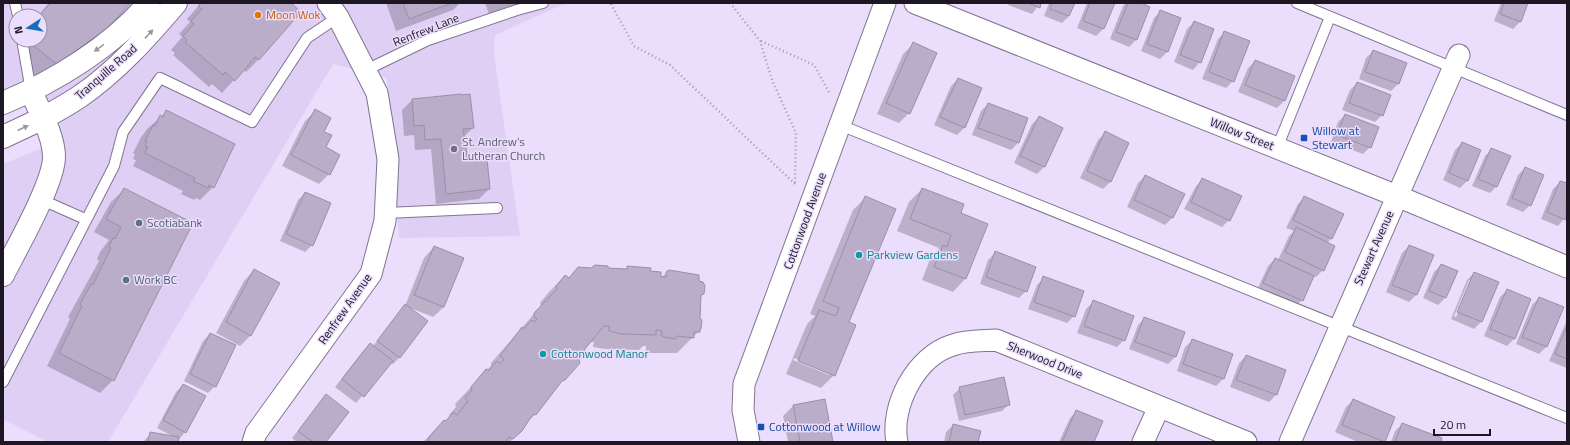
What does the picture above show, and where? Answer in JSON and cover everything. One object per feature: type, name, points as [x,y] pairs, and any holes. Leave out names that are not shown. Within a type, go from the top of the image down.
[{"type":"main road","name":"Tranquille Road","points":[[3,102],[31,91],[82,60],[111,39],[149,3]]},
{"type":"main road","name":"Tranquille Road","points":[[3,137],[42,119],[80,97],[127,57],[176,3]]},
{"type":"main road","points":[[3,275],[40,199],[51,173],[54,157],[52,140],[31,91]]},
{"type":"street","name":"Cottonwood Avenue","points":[[749,442],[743,410],[744,384],[885,3]]},
{"type":"street","name":"Willow Street","points":[[915,3],[1397,196],[1567,267]]},
{"type":"street","name":"Renfrew Avenue","points":[[253,442],[256,433],[371,274],[385,221],[388,159],[377,93],[333,10]]},
{"type":"street","name":"Stewart Avenue","points":[[1290,442],[1456,61]]},
{"type":"street","name":"Sherwood Drive","points":[[897,442],[894,429],[906,386],[928,359],[952,345],[996,340],[1246,442]]},
{"type":"street","points":[[1143,442],[1159,406]]},
{"type":"lane","name":"Renfrew Lane","points":[[366,70],[428,40],[516,10],[543,3]]},
{"type":"lane","points":[[1297,3],[1330,17],[1456,61],[1567,115]]},
{"type":"lane","points":[[3,382],[85,219],[114,166],[123,132],[160,78],[252,122],[307,38],[333,10]]},
{"type":"lane","points":[[1277,148],[1330,17]]},
{"type":"lane","points":[[23,48],[31,91]]},
{"type":"lane","points":[[840,125],[1567,418]]},
{"type":"lane","points":[[40,199],[85,219]]},
{"type":"lane","points":[[386,213],[497,208]]},
{"type":"path","points":[[611,4],[634,46],[670,65],[795,184],[796,133],[772,80],[760,41],[730,3]]},
{"type":"path","points":[[760,41],[814,65],[831,96]]},
{"type":"shaded area","points":[[3,3],[566,3],[495,35],[494,54],[520,236],[399,238],[387,78],[333,64],[108,442],[48,442],[3,419],[3,164],[42,148],[19,88],[3,95]]},
{"type":"building","points":[[50,3],[131,3],[109,27],[57,64],[37,48],[48,48],[48,8],[46,8]]},
{"type":"building","points":[[201,3],[291,3],[301,12],[259,60],[255,57],[235,81],[225,72],[223,75],[185,42],[187,40],[183,36],[194,24],[191,21],[202,9],[198,6]]},
{"type":"building","points":[[403,3],[452,3],[409,19]]},
{"type":"building","points":[[1028,3],[1041,3],[1040,8]]},
{"type":"building","points":[[1052,3],[1075,3],[1069,16],[1050,9]]},
{"type":"building","points":[[1090,3],[1115,3],[1104,29],[1083,21]]},
{"type":"building","points":[[1128,3],[1141,3],[1150,7],[1137,40],[1116,32]]},
{"type":"building","points":[[1504,3],[1528,3],[1521,22],[1500,14]]},
{"type":"building","points":[[1160,10],[1181,18],[1168,52],[1147,44]]},
{"type":"building","points":[[1194,21],[1214,29],[1201,63],[1180,55]]},
{"type":"building","points":[[1224,31],[1250,41],[1234,82],[1209,72]]},
{"type":"building","points":[[913,42],[937,53],[910,114],[886,103]]},
{"type":"building","points":[[1373,50],[1407,63],[1399,84],[1365,72]]},
{"type":"building","points":[[1255,60],[1295,76],[1285,101],[1245,85]]},
{"type":"building","points":[[958,78],[982,88],[965,128],[940,117]]},
{"type":"building","points":[[1357,82],[1391,95],[1383,116],[1349,103]]},
{"type":"building","name":"St. Andrew’s Lutheran Church","points":[[470,94],[474,128],[463,129],[468,160],[487,159],[490,189],[446,194],[441,139],[425,140],[424,125],[414,126],[412,99]]},
{"type":"building","points":[[988,103],[1028,118],[1019,143],[978,128]]},
{"type":"building","points":[[315,109],[331,118],[324,132],[332,135],[326,147],[340,155],[330,175],[291,155]]},
{"type":"building","points":[[166,110],[235,144],[214,188],[209,185],[208,188],[193,181],[195,178],[145,153],[148,147],[145,146],[147,141],[145,141],[153,125],[155,126],[160,115],[163,117]]},
{"type":"building","points":[[1345,114],[1379,127],[1371,148],[1337,135]]},
{"type":"building","points":[[1039,116],[1063,128],[1045,167],[1020,156]]},
{"type":"building","points":[[1105,131],[1129,143],[1111,182],[1087,171]]},
{"type":"building","points":[[1462,142],[1481,150],[1468,181],[1449,173]]},
{"type":"building","points":[[1491,148],[1511,156],[1497,187],[1478,179]]},
{"type":"building","points":[[1525,167],[1544,175],[1531,206],[1512,198]]},
{"type":"building","points":[[1145,175],[1185,194],[1173,218],[1134,200]]},
{"type":"building","points":[[1202,178],[1242,196],[1230,221],[1191,202]]},
{"type":"building","points":[[1560,181],[1567,183],[1566,220],[1547,212]]},
{"type":"building","points":[[124,188],[193,223],[114,381],[59,353],[82,306],[80,304],[91,284],[93,285],[111,248],[109,246],[113,238],[115,239],[121,227],[106,219]]},
{"type":"building","points":[[922,188],[964,204],[961,213],[988,224],[966,279],[934,267],[943,245],[947,247],[951,235],[910,219]]},
{"type":"building","points":[[305,192],[331,203],[313,246],[286,234]]},
{"type":"building","name":"Parkview Gardens","points":[[865,196],[896,209],[849,322],[856,325],[835,376],[798,361],[819,310],[836,316],[839,308],[823,301]]},
{"type":"building","points":[[1304,196],[1344,214],[1332,239],[1293,220]]},
{"type":"building","points":[[1296,227],[1335,246],[1324,271],[1285,252]]},
{"type":"building","points":[[1409,245],[1434,255],[1417,295],[1392,285]]},
{"type":"building","points":[[434,246],[464,258],[444,307],[414,295]]},
{"type":"building","points":[[995,251],[1036,267],[1027,292],[986,277]]},
{"type":"building","points":[[1275,258],[1314,276],[1303,301],[1263,283]]},
{"type":"building","points":[[1441,264],[1458,271],[1446,298],[1429,291]]},
{"type":"building","name":"Cottonwood Manor","points":[[595,265],[608,266],[608,268],[627,269],[627,266],[651,268],[650,271],[661,272],[661,277],[666,277],[666,272],[669,270],[699,275],[699,281],[703,282],[705,286],[704,294],[701,295],[700,318],[702,320],[700,332],[694,332],[694,338],[677,336],[675,339],[664,337],[661,335],[662,331],[656,330],[656,335],[621,334],[609,331],[609,326],[604,326],[584,350],[586,351],[579,360],[580,363],[565,380],[562,381],[536,415],[534,414],[522,431],[513,439],[509,437],[505,442],[428,442],[429,437],[444,420],[446,421],[453,412],[457,415],[468,401],[465,398],[472,390],[471,387],[486,369],[489,370],[497,361],[500,364],[504,359],[500,356],[522,327],[523,329],[532,320],[535,322],[537,319],[534,317],[534,313],[557,289],[556,286],[565,275],[569,278],[578,267],[591,268]]},
{"type":"building","points":[[254,269],[280,283],[251,336],[226,322]]},
{"type":"building","points":[[1474,272],[1499,282],[1482,322],[1457,312]]},
{"type":"building","points":[[1043,276],[1084,291],[1075,317],[1034,302]]},
{"type":"building","points":[[1507,289],[1531,299],[1515,339],[1490,329]]},
{"type":"building","points":[[1539,297],[1564,307],[1547,347],[1522,337]]},
{"type":"building","points":[[1093,300],[1134,316],[1125,341],[1084,326]]},
{"type":"building","points":[[405,304],[428,321],[400,358],[377,341]]},
{"type":"building","points":[[1144,317],[1185,332],[1176,357],[1135,342]]},
{"type":"building","points":[[1567,326],[1567,359],[1555,354]]},
{"type":"building","points":[[210,333],[236,345],[216,387],[190,374]]},
{"type":"building","points":[[1192,339],[1233,354],[1224,379],[1183,364]]},
{"type":"building","points":[[370,343],[393,361],[364,397],[342,379]]},
{"type":"building","points":[[1246,355],[1286,370],[1277,395],[1236,380]]},
{"type":"building","points":[[1004,377],[1010,405],[965,415],[959,387]]},
{"type":"building","points":[[183,384],[206,396],[186,433],[163,420]]},
{"type":"building","points":[[326,394],[349,412],[326,442],[313,442],[298,431]]},
{"type":"building","points":[[825,399],[833,442],[800,442],[793,405]]},
{"type":"building","points":[[1353,399],[1395,417],[1385,442],[1342,425]]},
{"type":"building","points":[[1076,410],[1103,421],[1094,442],[1062,442]]},
{"type":"building","points":[[1402,423],[1442,438],[1441,442],[1395,442]]},
{"type":"building","points":[[953,424],[981,431],[978,442],[949,442]]},
{"type":"building","points":[[150,432],[179,437],[178,442],[148,442]]},
{"type":"place","name":"Moon Wok","points":[[258,15]]},
{"type":"place","name":"Willow at Stewart","points":[[1304,138]]},
{"type":"place","name":"St. Andrew’s Lutheran Church","points":[[454,149]]},
{"type":"place","name":"Scotiabank","points":[[139,223]]},
{"type":"place","name":"Parkview Gardens","points":[[859,255]]},
{"type":"place","name":"Work BC","points":[[126,280]]},
{"type":"place","name":"Cottonwood Manor","points":[[543,354]]},
{"type":"place","name":"Cottonwood at Willow","points":[[761,427]]}]
